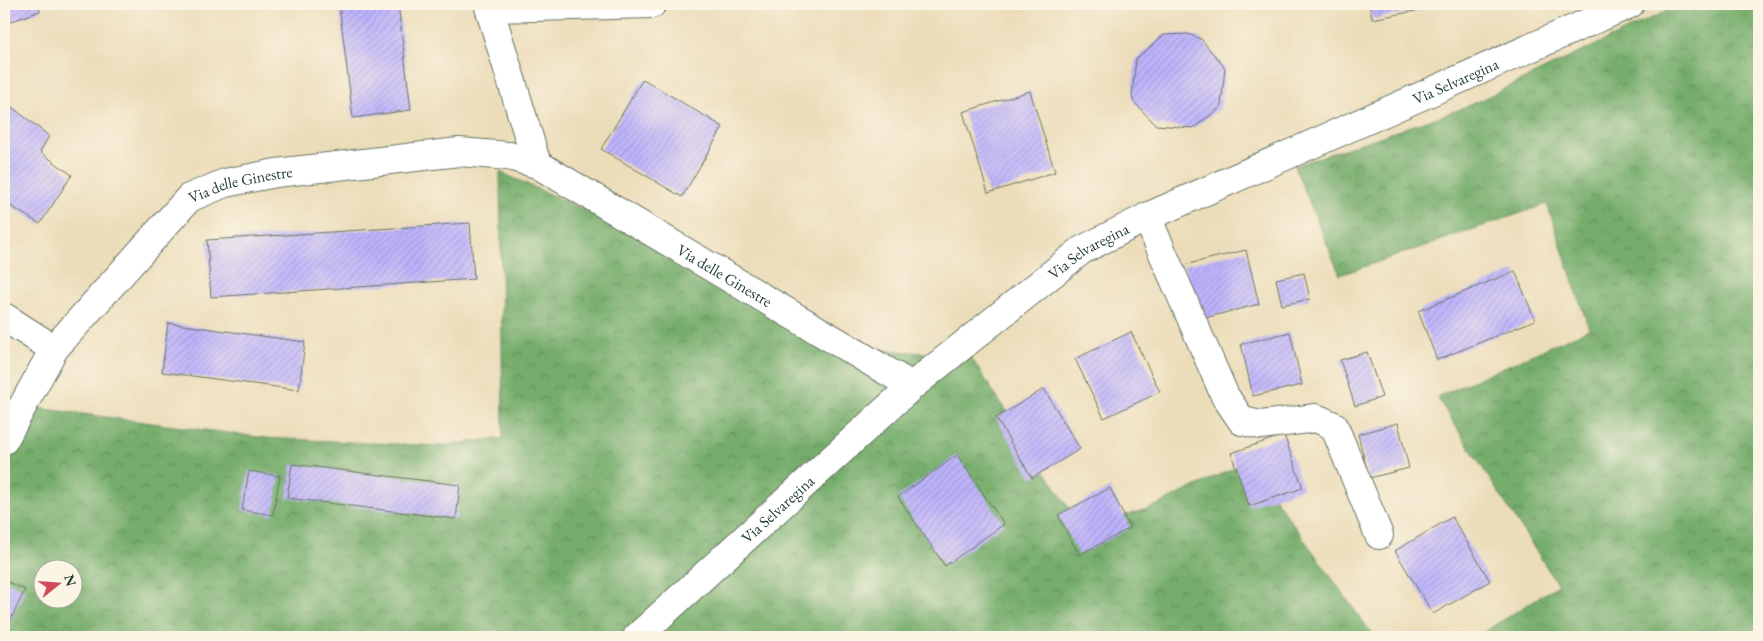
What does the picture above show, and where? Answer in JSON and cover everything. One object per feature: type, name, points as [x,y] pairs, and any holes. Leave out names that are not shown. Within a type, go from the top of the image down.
[{"type":"street","points":[[537,164],[489,6],[652,4]]},
{"type":"street","name":"Via Selvaregina","points":[[637,637],[912,386],[1082,250],[1147,217],[1630,4]]},
{"type":"street","name":"Via delle Ginestre","points":[[4,440],[54,349],[189,198],[225,183],[276,173],[459,152],[509,156],[537,164],[912,386]]},
{"type":"street","points":[[1147,217],[1225,396],[1242,421],[1261,425],[1316,418],[1334,426],[1379,535]]},
{"type":"street","points":[[4,317],[54,349]]},
{"type":"green space","points":[[1681,4],[1759,4],[1759,637],[1476,637],[1558,585],[1437,397],[1589,329],[1547,204],[1340,275],[1294,166],[1464,108]]},
{"type":"green space","points":[[500,172],[649,239],[842,343],[882,350],[970,356],[1082,528],[1151,508],[1248,461],[1374,637],[4,636],[4,439],[13,438],[37,408],[266,438],[439,446],[503,438]]},
{"type":"building","points":[[4,4],[39,4],[40,11],[4,24]]},
{"type":"building","points":[[339,4],[398,4],[411,110],[353,118]]},
{"type":"building","points":[[1369,4],[1448,4],[1448,5],[1372,19]]},
{"type":"building","points":[[1188,34],[1201,39],[1225,68],[1221,105],[1218,110],[1193,128],[1156,125],[1133,101],[1136,59],[1164,35]]},
{"type":"building","points":[[643,79],[723,127],[682,197],[601,149]]},
{"type":"building","points":[[1030,91],[1055,172],[988,193],[963,112]]},
{"type":"building","points":[[4,101],[49,136],[40,152],[72,175],[40,224],[4,202]]},
{"type":"building","points":[[470,223],[474,279],[211,297],[207,240]]},
{"type":"building","points":[[1246,250],[1259,304],[1197,320],[1184,265]]},
{"type":"building","points":[[1515,271],[1535,320],[1437,360],[1418,311]]},
{"type":"building","points":[[1304,273],[1310,299],[1282,305],[1276,279]]},
{"type":"building","points":[[168,323],[305,342],[299,390],[162,372]]},
{"type":"building","points":[[1131,332],[1160,392],[1104,418],[1075,359]]},
{"type":"building","points":[[1290,332],[1302,385],[1253,396],[1241,344]]},
{"type":"building","points":[[1367,352],[1382,397],[1355,406],[1340,360]]},
{"type":"building","points":[[1044,389],[1080,449],[1032,478],[996,418]]},
{"type":"building","points":[[1398,423],[1409,468],[1369,478],[1358,434]]},
{"type":"building","points":[[1284,435],[1303,488],[1249,506],[1231,453]]},
{"type":"building","points":[[957,455],[1004,524],[945,566],[898,497]]},
{"type":"building","points":[[292,464],[460,485],[456,519],[287,498]]},
{"type":"building","points":[[249,471],[280,476],[273,515],[242,510]]},
{"type":"building","points":[[1110,488],[1130,528],[1079,555],[1058,515]]},
{"type":"building","points":[[1452,517],[1490,581],[1433,614],[1395,551]]},
{"type":"building","points":[[4,580],[25,590],[4,634]]}]
